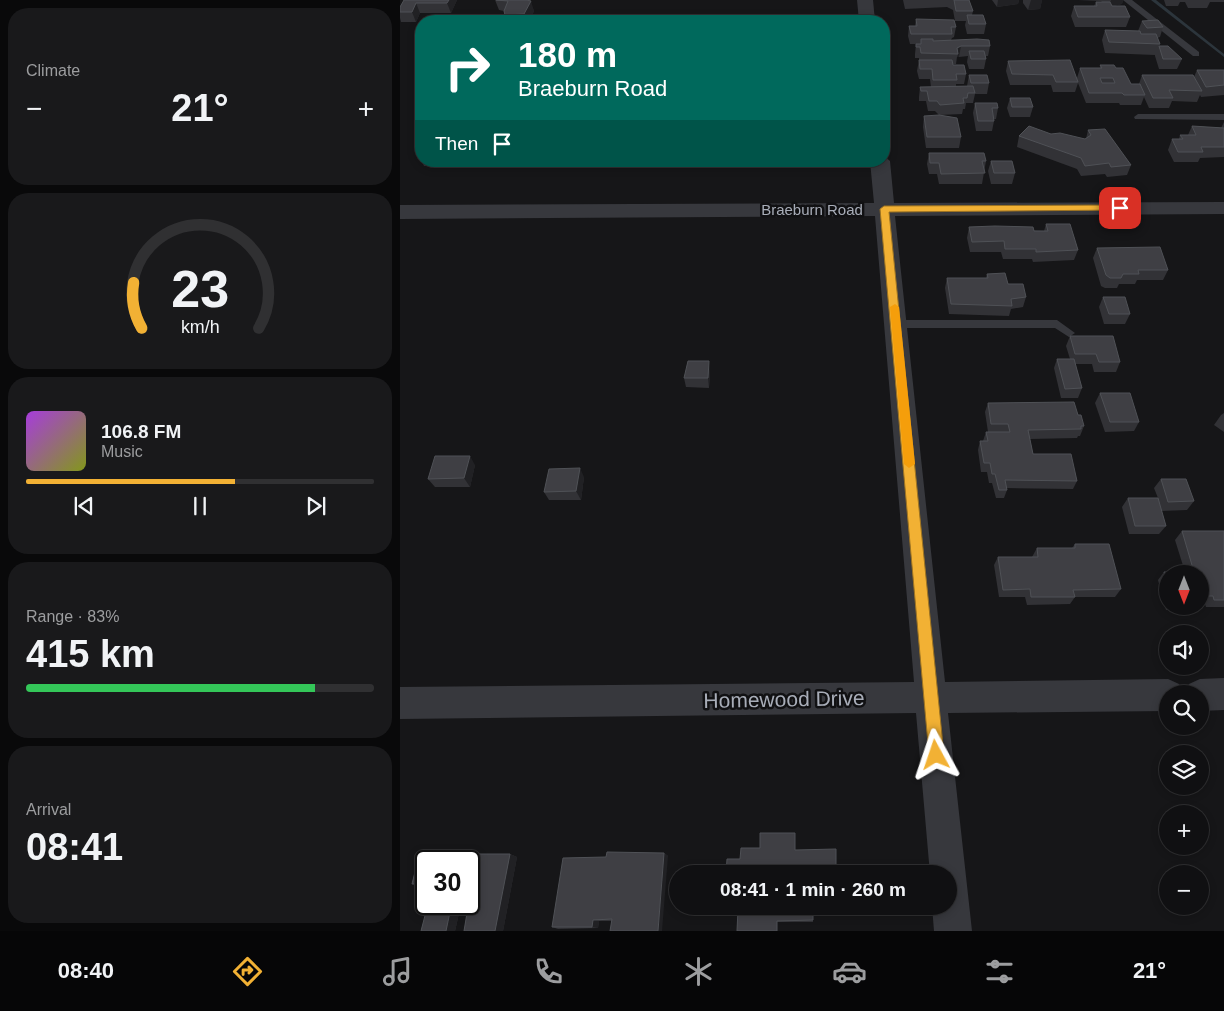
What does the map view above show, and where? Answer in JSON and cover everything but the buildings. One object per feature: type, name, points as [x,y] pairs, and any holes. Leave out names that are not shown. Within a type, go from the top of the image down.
[{"type":"street","points":[[866,0],[867,15]]},
{"type":"street","points":[[880,167],[953,931]]},
{"type":"street","name":"Braeburn Road","points":[[400,212],[1224,208]]},
{"type":"street","points":[[1209,695],[1224,694]]},
{"type":"street","name":"Homewood Drive","points":[[400,703],[1159,695]]},
{"type":"lane","points":[[1127,0],[1196,54]]},
{"type":"lane","points":[[1138,117],[1224,118]]},
{"type":"lane","points":[[896,324],[1057,324],[1069,333]]},
{"type":"waterway","points":[[1153,0],[1224,56]]},
{"type":"slow traffic","points":[[895,307],[909,464]]},
{"type":"route","points":[[936,755],[884,209],[1120,208]]}]
